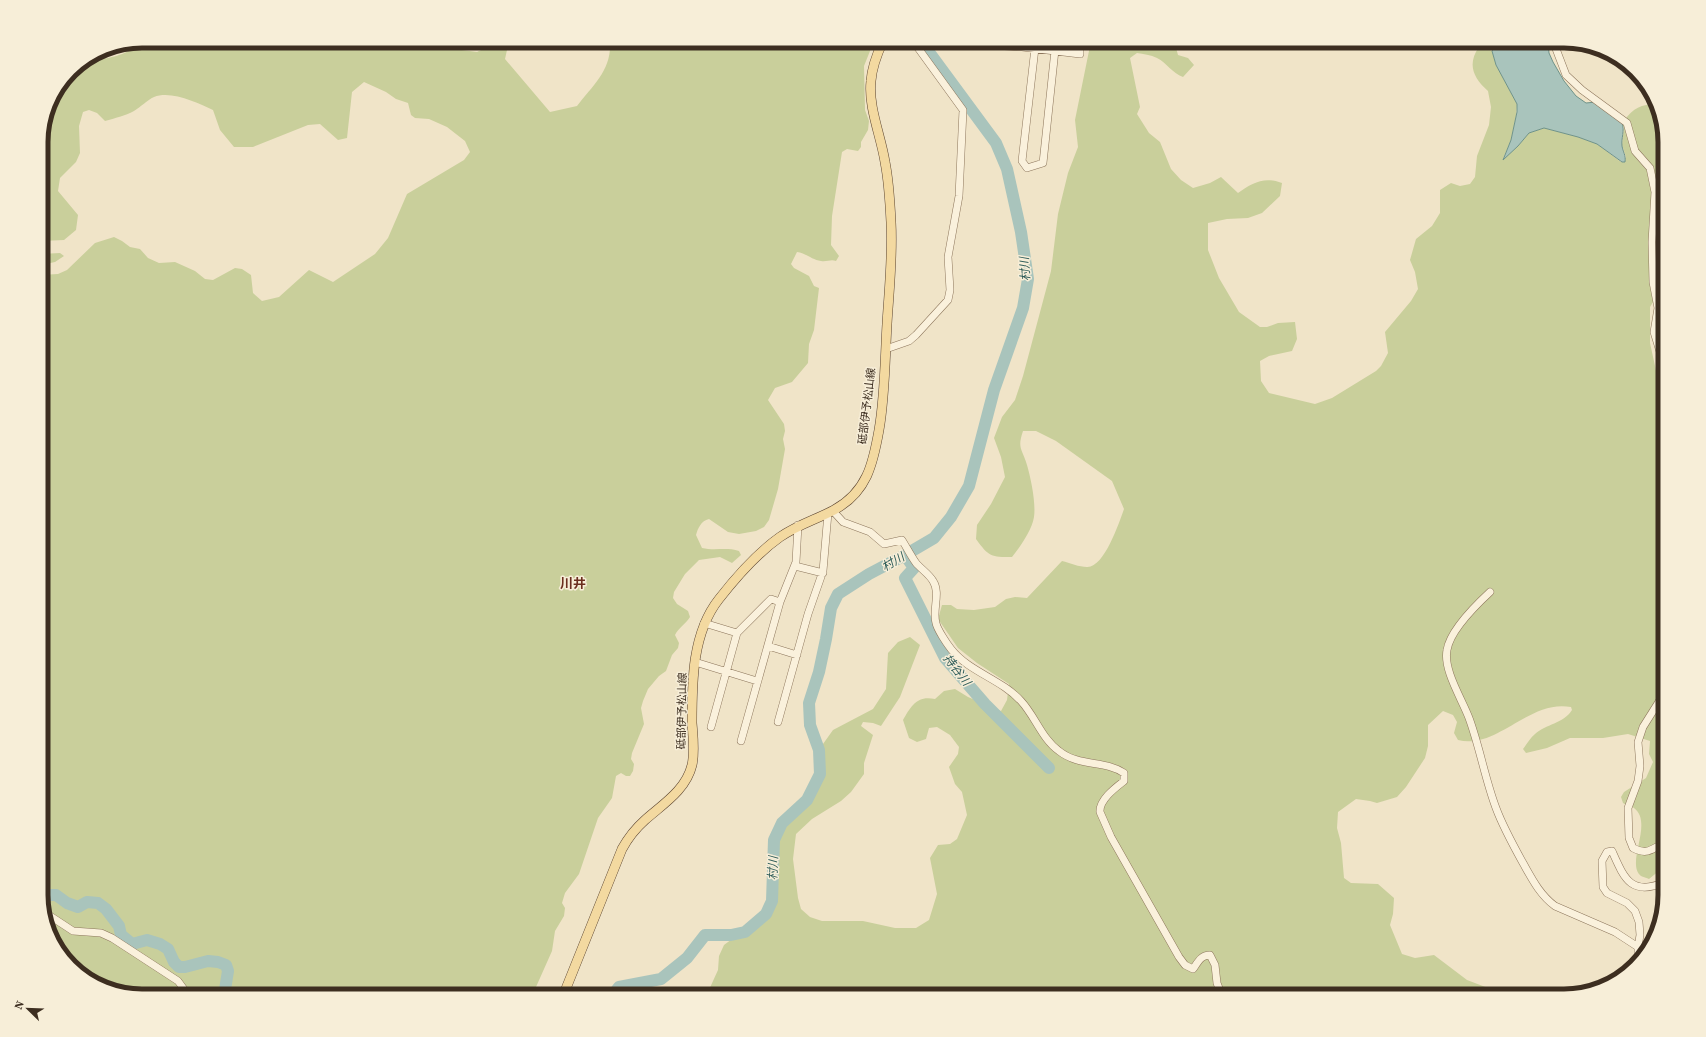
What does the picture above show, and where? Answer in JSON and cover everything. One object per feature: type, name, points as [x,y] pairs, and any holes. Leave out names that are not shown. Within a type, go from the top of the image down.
[{"type":"main road","name":"砥部伊予松山線","points":[[566,989],[622,849],[628,838],[644,821],[675,794],[682,785],[692,766],[692,686],[695,662],[704,623],[716,602],[756,556],[780,537],[798,525],[830,512],[851,499],[864,483],[873,457],[879,428],[886,349],[892,224],[886,162],[873,105],[870,83],[874,63],[879,48]]},
{"type":"street","points":[[886,349],[909,341],[916,335],[948,300],[950,290],[948,257],[960,196],[963,110],[918,48]]},
{"type":"street","points":[[1055,50],[1043,163],[1026,168],[1022,161],[1035,48],[1055,50],[1080,54],[1080,48]]},
{"type":"street","points":[[1555,48],[1566,75],[1582,90],[1627,123],[1635,151],[1650,168],[1655,192],[1652,242],[1654,282],[1658,308],[1654,332],[1658,345]]},
{"type":"street","points":[[778,722],[808,614],[822,573],[830,512]]},
{"type":"street","points":[[830,512],[843,522],[870,532],[884,544],[902,540],[916,563],[934,581],[936,596],[936,622],[950,648],[969,666],[997,681],[1017,696],[1027,708],[1051,744],[1058,751],[1068,758],[1079,762],[1117,769],[1124,773],[1124,781],[1103,802],[1100,812],[1111,837],[1179,957],[1185,965],[1193,969],[1200,958],[1205,955],[1210,956],[1214,965],[1219,989]]},
{"type":"street","points":[[741,742],[780,602],[795,566],[798,525]]},
{"type":"street","points":[[795,566],[822,573]]},
{"type":"street","points":[[1490,592],[1478,604],[1454,634],[1447,649],[1446,656],[1449,671],[1469,719],[1496,808],[1505,829],[1533,881],[1547,900],[1555,906],[1615,932],[1638,947]]},
{"type":"street","points":[[711,727],[737,633],[771,599],[780,602]]},
{"type":"street","points":[[704,623],[737,633]]},
{"type":"street","points":[[768,646],[797,655]]},
{"type":"street","points":[[695,662],[757,681]]},
{"type":"street","points":[[1658,703],[1643,727],[1638,742],[1640,766],[1638,780],[1628,808],[1629,838],[1633,848],[1641,852],[1648,851],[1658,846]]},
{"type":"street","points":[[1638,953],[1640,935],[1639,922],[1635,911],[1632,906],[1607,893],[1603,887],[1602,861],[1604,856],[1608,852],[1612,851],[1628,882],[1643,887],[1658,885]]},
{"type":"street","points":[[51,917],[73,931],[101,934],[112,938],[178,981],[184,989]]},
{"type":"green space","points":[[447,48],[477,52],[485,48],[508,48],[505,59],[550,112],[577,106],[605,69],[610,48],[871,48],[864,66],[865,110],[869,121],[868,130],[858,151],[847,149],[842,152],[832,216],[831,245],[839,256],[836,261],[821,261],[797,252],[791,264],[794,268],[809,276],[814,286],[819,288],[814,330],[809,344],[808,363],[792,382],[775,388],[768,400],[784,424],[785,431],[783,439],[785,449],[778,489],[769,520],[764,527],[756,531],[739,534],[728,532],[709,519],[704,521],[699,527],[696,535],[702,548],[734,550],[739,551],[741,555],[732,563],[720,557],[699,560],[685,574],[674,592],[673,598],[677,604],[688,611],[690,617],[675,635],[679,643],[678,648],[672,655],[666,671],[659,676],[648,689],[643,701],[641,708],[644,724],[632,753],[631,759],[634,764],[633,771],[630,776],[626,776],[621,773],[616,776],[612,798],[598,818],[579,874],[565,893],[562,903],[565,908],[564,916],[555,931],[552,951],[535,989],[130,988],[106,982],[85,970],[67,952],[55,931],[48,901],[48,275],[58,274],[67,270],[95,243],[114,237],[130,247],[140,249],[148,258],[159,263],[175,262],[195,271],[205,279],[213,280],[235,268],[242,269],[251,275],[253,293],[262,301],[279,297],[309,270],[333,282],[375,254],[388,238],[407,194],[464,160],[470,152],[465,141],[447,127],[429,119],[415,118],[411,115],[408,103],[396,99],[386,92],[364,82],[352,92],[347,138],[338,140],[320,124],[308,125],[253,147],[234,147],[220,130],[213,110],[184,98],[168,95],[154,97],[131,113],[105,121],[97,113],[89,110],[83,112],[79,126],[80,153],[76,162],[60,178],[58,191],[78,215],[76,230],[64,240],[48,241],[48,136],[55,106],[67,85],[80,71],[100,58],[102,59],[117,56],[132,49]]},
{"type":"green space","points":[[1090,48],[1176,48],[1178,55],[1188,58],[1194,65],[1183,77],[1155,57],[1137,53],[1130,58],[1140,107],[1137,114],[1149,133],[1160,142],[1171,169],[1181,180],[1193,188],[1210,183],[1221,177],[1238,193],[1248,186],[1264,180],[1282,183],[1280,196],[1262,213],[1248,218],[1227,219],[1208,223],[1208,250],[1219,278],[1239,312],[1260,327],[1267,327],[1278,323],[1295,322],[1297,339],[1292,351],[1269,356],[1260,361],[1261,381],[1269,393],[1315,404],[1332,398],[1376,371],[1381,366],[1388,353],[1385,332],[1411,301],[1418,289],[1415,272],[1410,260],[1416,239],[1432,226],[1440,213],[1440,190],[1451,183],[1460,186],[1470,184],[1475,177],[1477,156],[1489,125],[1491,107],[1488,91],[1475,76],[1473,70],[1473,59],[1478,48],[1487,48],[1492,51],[1496,65],[1517,104],[1511,140],[1503,159],[1518,146],[1529,133],[1544,128],[1578,137],[1597,144],[1621,162],[1626,157],[1622,145],[1624,128],[1622,123],[1636,109],[1645,105],[1650,105],[1658,136],[1658,294],[1650,307],[1650,343],[1658,380],[1658,872],[1649,879],[1641,876],[1637,870],[1636,862],[1641,833],[1641,823],[1639,815],[1633,807],[1623,803],[1621,797],[1624,792],[1646,778],[1653,762],[1649,754],[1650,741],[1628,734],[1603,738],[1570,738],[1547,748],[1526,753],[1523,749],[1535,734],[1568,715],[1572,710],[1571,707],[1556,707],[1541,710],[1500,732],[1486,738],[1472,741],[1458,740],[1454,733],[1457,722],[1453,715],[1443,711],[1428,725],[1428,746],[1425,758],[1406,787],[1397,797],[1377,803],[1356,799],[1338,812],[1337,828],[1341,843],[1344,878],[1351,883],[1378,884],[1394,898],[1393,914],[1390,925],[1402,954],[1415,958],[1434,955],[1467,980],[1491,989],[709,989],[718,970],[719,956],[724,945],[732,939],[748,936],[769,917],[777,903],[779,865],[778,839],[786,824],[807,804],[824,769],[822,759],[823,744],[833,730],[873,709],[886,689],[888,653],[898,642],[910,637],[920,645],[900,697],[881,726],[863,722],[861,726],[873,735],[864,763],[864,774],[851,792],[841,801],[812,819],[796,834],[793,859],[798,898],[801,909],[810,917],[822,921],[863,921],[895,928],[916,928],[929,920],[937,894],[930,858],[938,845],[950,844],[957,839],[967,815],[962,792],[955,784],[949,767],[958,754],[959,747],[950,735],[937,727],[929,728],[926,739],[917,742],[909,738],[903,720],[912,706],[919,700],[929,698],[935,699],[944,691],[955,689],[968,697],[1001,711],[1007,700],[1009,684],[977,663],[958,648],[938,619],[942,605],[951,605],[957,609],[974,610],[995,607],[1006,599],[1015,597],[1027,598],[1062,561],[1084,567],[1093,565],[1105,553],[1115,534],[1124,509],[1112,481],[1056,441],[1036,431],[1023,431],[1020,445],[1027,465],[1033,491],[1034,517],[1031,527],[1012,557],[999,557],[991,555],[976,539],[977,525],[991,504],[1005,477],[1001,457],[994,438],[1002,417],[1015,400],[1023,376],[1051,271],[1058,214],[1068,173],[1078,147],[1075,120]]},
{"type":"green space","points":[[60,253],[64,256],[55,262],[48,264],[48,254]]},
{"type":"water","points":[[1494,48],[1549,48],[1553,62],[1564,81],[1576,96],[1586,103],[1596,102],[1622,123],[1622,146],[1625,155],[1625,162],[1622,162],[1597,144],[1578,137],[1544,128],[1529,133],[1503,160],[1511,140],[1517,112],[1517,104],[1496,65],[1492,51]]},
{"type":"waterway","name":"村川","points":[[617,989],[619,987],[661,979],[687,958],[705,935],[731,935],[745,932],[766,914],[772,901],[774,840],[782,823],[807,800],[820,774],[819,750],[810,725],[809,703],[819,672],[831,608],[838,594],[869,574],[934,538],[951,517],[969,486],[994,390],[1023,308],[1028,279],[1021,232],[1007,169],[996,143],[926,48]]},
{"type":"waterway","name":"持谷川","points":[[905,555],[914,568],[905,578],[945,658],[985,704],[1049,768]]},
{"type":"waterway","points":[[48,895],[56,895],[67,903],[78,907],[87,902],[98,903],[106,909],[119,926],[121,935],[132,944],[147,940],[160,944],[168,949],[174,962],[179,967],[185,967],[208,961],[226,965],[228,971],[225,989]]},
{"type":"district","name":"川井","points":[[573,583]]}]
